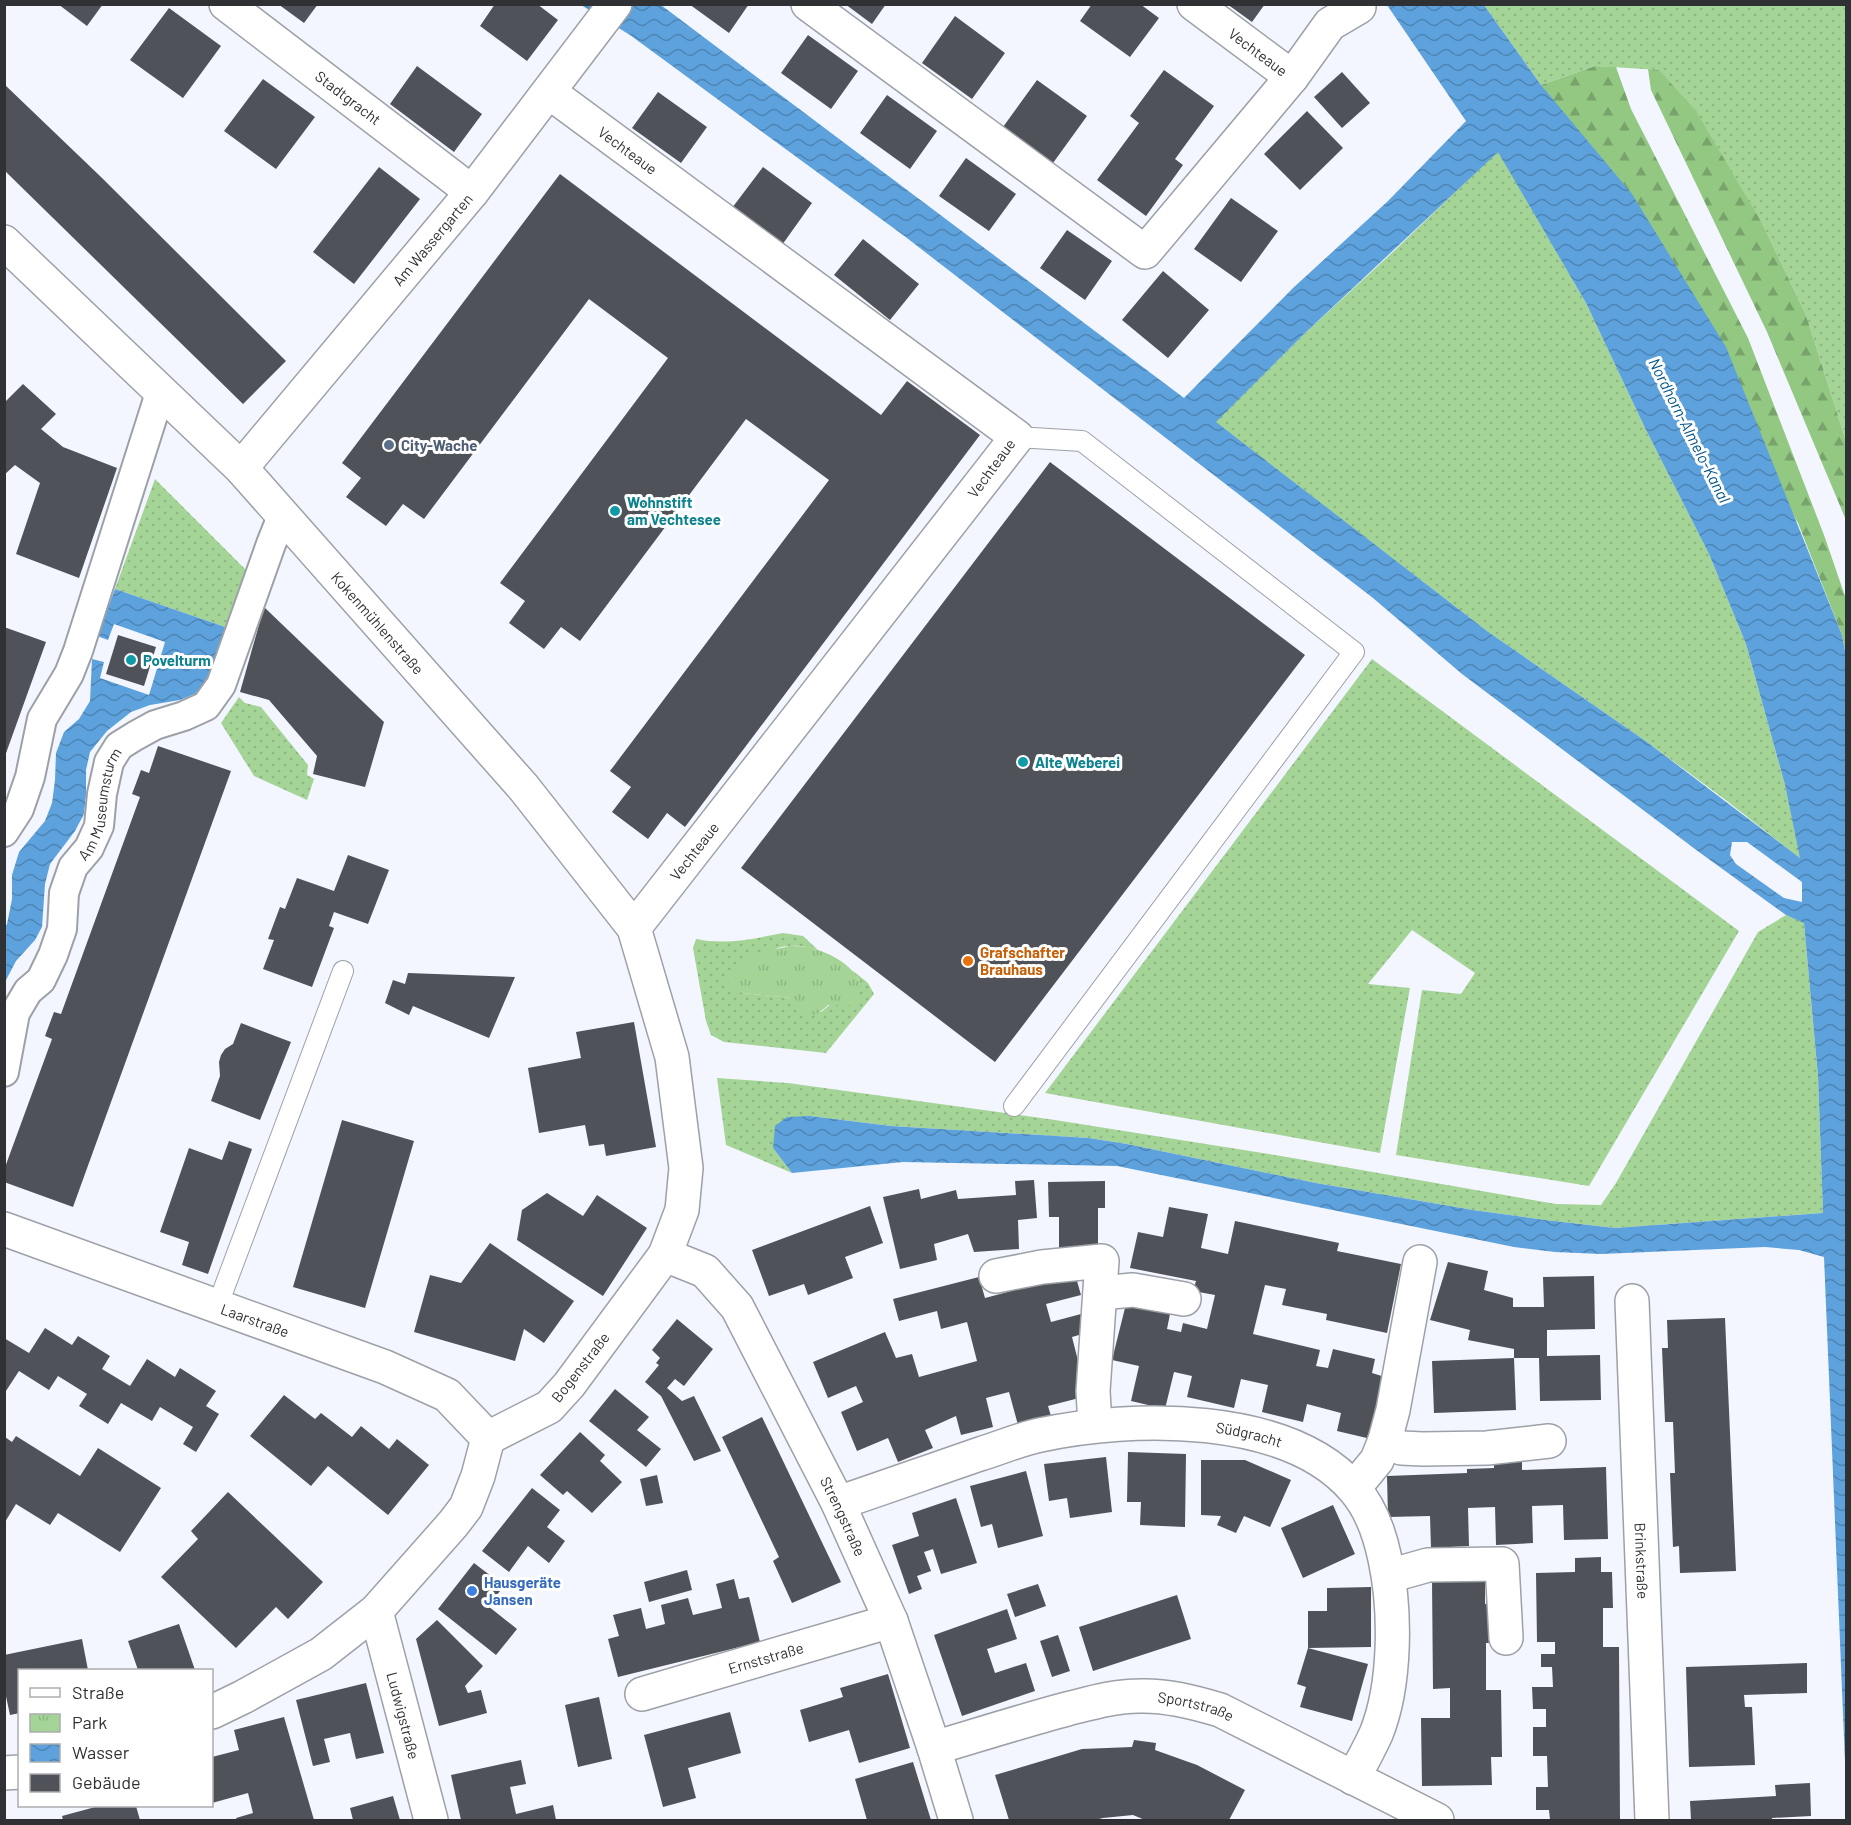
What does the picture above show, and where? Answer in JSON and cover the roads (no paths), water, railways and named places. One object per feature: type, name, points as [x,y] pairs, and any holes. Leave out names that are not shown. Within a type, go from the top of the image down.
[{"type":"street","name":"Stadtgracht","points":[[226,4],[472,192]]},
{"type":"street","name":"Vechteaue","points":[[808,4],[1145,252],[1292,77],[1330,24],[1359,7]]},
{"type":"street","name":"Vechteaue","points":[[1194,4],[1292,77]]},
{"type":"street","name":"Am Wassergarten","points":[[241,468],[472,192],[607,15]]},
{"type":"street","name":"Vechteaue","points":[[549,92],[1017,437],[634,928]]},
{"type":"street","name":"Kokenmühlenstraße","points":[[4,242],[241,468],[524,788],[634,928],[672,1057]]},
{"type":"street","points":[[4,832],[19,809],[30,777],[42,719],[69,674],[78,651],[161,390]]},
{"type":"street","name":"Am Museumsturm","points":[[4,1072],[15,1013],[28,991],[41,980],[53,956],[62,929],[64,892],[73,867],[89,848],[99,826],[102,794],[109,762],[118,746],[155,725],[184,716],[206,705],[221,685],[283,514]]},
{"type":"street","name":"Bogenstraße","points":[[488,1438],[549,1407],[569,1385],[665,1255],[682,1210],[686,1168],[672,1057]]},
{"type":"street","name":"Laarstraße","points":[[4,1229],[385,1367],[447,1395],[488,1438]]},
{"type":"street","name":"Strengstraße","points":[[665,1255],[705,1271],[736,1307],[838,1503],[891,1621],[956,1821]]},
{"type":"street","points":[[996,1276],[1042,1267],[1102,1261],[1093,1391],[1095,1425]]},
{"type":"street","points":[[1354,1488],[1377,1460],[1385,1440],[1393,1410],[1420,1262]]},
{"type":"street","points":[[1100,1293],[1133,1290],[1184,1299]]},
{"type":"street","name":"Brinkstraße","points":[[1632,1301],[1652,1821]]},
{"type":"street","name":"Südgracht","points":[[838,1503],[1038,1435],[1095,1425],[1172,1424],[1233,1428],[1268,1437],[1297,1448],[1329,1466],[1354,1488],[1375,1525],[1389,1576],[1392,1641],[1384,1706],[1376,1733],[1353,1778]]},
{"type":"street","points":[[213,1712],[321,1654],[376,1611],[466,1507],[478,1476],[488,1438]]},
{"type":"street","points":[[1385,1440],[1401,1448],[1423,1449],[1487,1448],[1549,1441]]},
{"type":"street","points":[[1389,1576],[1428,1565],[1502,1564],[1506,1638]]},
{"type":"street","name":"Ludwigstraße","points":[[376,1611],[431,1821]]},
{"type":"street","name":"Ernststraße","points":[[642,1694],[891,1621]]},
{"type":"street","name":"Sportstraße","points":[[934,1748],[1113,1698],[1161,1696],[1220,1710],[1437,1821]]},
{"type":"lane","points":[[1014,1106],[1354,652],[1082,441],[1017,437]]},
{"type":"lane","points":[[217,1307],[343,971]]},
{"type":"water","name":"Nordhorn-Almelo-Kanal","points":[[581,5],[661,5],[1184,398],[1293,288],[1388,201],[1466,121],[1387,5],[1484,5],[1541,85],[1632,194],[1726,347],[1842,635],[1846,656],[1846,1786],[1824,1257],[1799,1250],[1765,1247],[1601,1254],[1514,1247],[1117,1166],[903,1162],[792,1173],[773,1148],[775,1126],[787,1117],[810,1116],[891,1126],[1089,1138],[1316,1183],[1473,1210],[1615,1228],[1823,1213],[1818,1076],[1804,923],[1786,915],[1699,852],[1462,674],[1373,598],[903,235],[630,35]],"holes":[[[1498,152],[1586,303],[1645,428],[1709,554],[1746,644],[1785,785],[1800,858],[1647,742],[1487,631],[1216,422],[1303,335]],[[1732,842],[1747,842],[1802,882],[1802,902],[1784,898],[1736,864],[1730,855]]]},
{"type":"water","points":[[115,589],[231,629],[212,679],[197,693],[180,700],[150,705],[131,712],[107,731],[90,752],[86,770],[84,814],[75,831],[50,864],[45,884],[42,927],[35,940],[16,961],[5,982],[5,927],[12,899],[12,875],[19,852],[45,821],[52,803],[56,753],[64,732],[79,719],[90,701],[92,659],[104,662],[100,678],[149,695],[165,642],[114,624],[108,640],[97,636]]},
{"type":"place","name":"City-Wache","points":[[389,445]]},
{"type":"place","name":"Wohnstift am Vechtesee","points":[[615,511]]},
{"type":"place","name":"Povelturm","points":[[131,660]]},
{"type":"place","name":"Alte Weberei","points":[[1023,762]]},
{"type":"place","name":"Grafschafter Brauhaus","points":[[968,961]]},
{"type":"place","name":"Hausgeräte Jansen","points":[[472,1591]]}]
